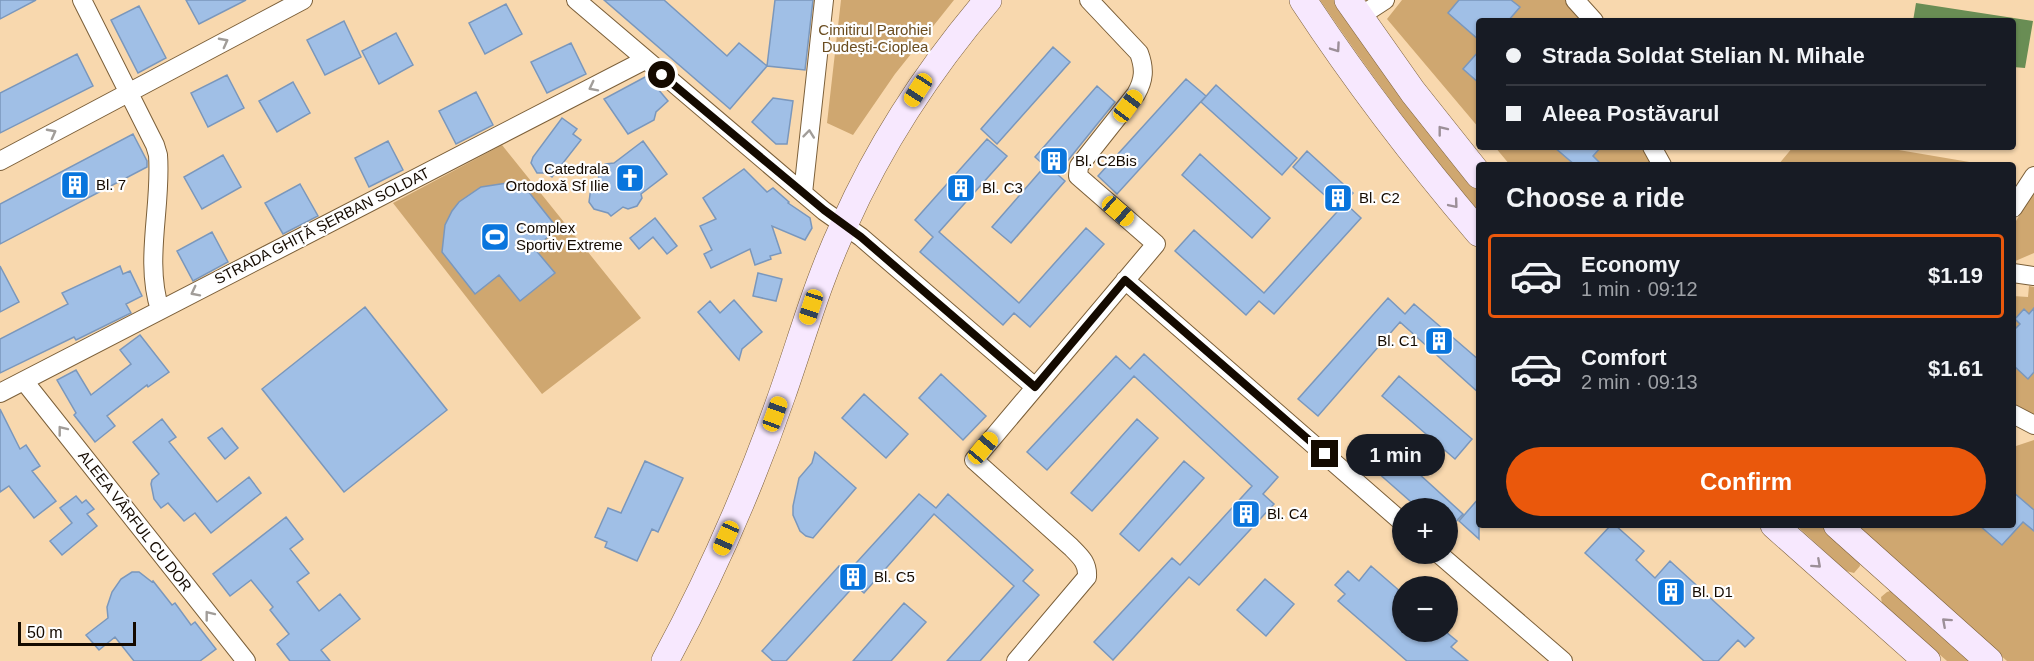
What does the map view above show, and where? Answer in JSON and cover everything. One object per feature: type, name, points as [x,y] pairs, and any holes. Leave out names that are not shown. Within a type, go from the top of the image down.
[{"type":"main road","points":[[665,661],[710,574],[754,470],[782,395],[818,285],[876,159],[900,117],[938,63],[988,0]]},
{"type":"main road","points":[[1303,0],[1397,133],[1476,229]]},
{"type":"main road","points":[[1354,9],[1413,92],[1476,171]]},
{"type":"main road","points":[[1777,528],[1923,660]]},
{"type":"main road","points":[[1840,528],[1989,661]]},
{"type":"main road","points":[[1858,600],[1887,569]]},
{"type":"street","points":[[82,0],[158,155],[154,277],[160,310]]},
{"type":"street","points":[[0,160],[303,0]]},
{"type":"street","points":[[576,0],[803,193],[861,237],[1035,387]]},
{"type":"street","points":[[803,193],[824,0]]},
{"type":"street","points":[[1016,661],[1087,577],[1088,568],[1071,547],[974,460],[1156,244],[1078,176],[1079,166],[1136,94],[1142,84],[1143,74],[1140,53],[1089,0]]},
{"type":"street","points":[[1354,9],[1385,0]]},
{"type":"street","points":[[1575,0],[1591,18]]},
{"type":"street","name":"STRADA GHIȚĂ ȘERBAN SOLDAT","points":[[0,393],[645,60]]},
{"type":"street","points":[[2016,203],[2034,176]]},
{"type":"street","points":[[1125,280],[1392,513]]},
{"type":"street","name":"ALEEA VÂRFUL CU DOR","points":[[24,381],[246,661]]},
{"type":"street","points":[[2016,415],[2034,424]]},
{"type":"street","points":[[1451,564],[1563,661]]},
{"type":"green space","name":"Cimitirul Parohiei Dudești-Cioplea","points":[[841,0],[954,0],[895,74],[853,135],[827,123]]},
{"type":"green space","points":[[1320,0],[1342,0],[1476,181],[1476,209],[1437,161]]},
{"type":"green space","points":[[1402,0],[1575,0],[1591,18],[1476,18],[1476,124],[1387,19]]},
{"type":"green space","points":[[502,145],[641,318],[542,394],[393,203]]},
{"type":"green space","points":[[1498,150],[1654,150],[1660,162],[1508,162]]},
{"type":"green space","points":[[1790,150],[1899,150],[1969,162],[1780,162]]},
{"type":"green space","points":[[2034,191],[2034,253],[2016,261],[2016,221]]},
{"type":"green space","points":[[2029,286],[2034,287],[2034,425],[2016,416],[2016,296],[2028,297]]},
{"type":"green space","points":[[2034,440],[2034,661],[2007,661],[1856,528],[2016,528],[2016,446]]},
{"type":"green space","points":[[1799,528],[1824,528],[1859,559],[1860,566],[1854,573],[1846,571]]},
{"type":"green space","points":[[1893,590],[1973,661],[1947,661],[1882,604],[1881,597]]},
{"type":"shaded area","points":[[1916,3],[2014,18],[1914,18]]},
{"type":"shaded area","points":[[2016,18],[2033,21],[2025,68],[2016,67]]},
{"type":"building","points":[[0,0],[36,0],[0,19]]},
{"type":"building","points":[[186,0],[246,0],[199,24]]},
{"type":"building","points":[[604,0],[664,0],[727,56],[739,43],[767,66],[730,109]]},
{"type":"building","points":[[775,0],[813,0],[805,70],[767,66]]},
{"type":"building","points":[[1459,0],[1511,0],[1520,7],[1511,18],[1476,18],[1476,37],[1448,13]]},
{"type":"building","points":[[506,4],[522,34],[485,54],[469,23]]},
{"type":"building","points":[[139,6],[166,58],[138,73],[111,20]]},
{"type":"building","points":[[344,21],[361,57],[325,75],[307,40]]},
{"type":"building","points":[[396,33],[413,65],[379,84],[362,51]]},
{"type":"building","points":[[571,43],[586,74],[547,93],[531,62]]},
{"type":"building","points":[[1053,47],[1070,62],[997,144],[981,129]]},
{"type":"building","points":[[77,54],[93,86],[0,133],[0,93]]},
{"type":"building","points":[[1476,54],[1476,80],[1463,69]]},
{"type":"building","points":[[227,75],[244,108],[208,127],[191,93]]},
{"type":"building","points":[[647,76],[668,101],[656,112],[654,120],[628,134],[604,99]]},
{"type":"building","points":[[1186,79],[1206,96],[1117,194],[1098,176]]},
{"type":"building","points":[[293,82],[310,113],[277,132],[259,101]]},
{"type":"building","points":[[1216,85],[1297,158],[1282,175],[1201,102]]},
{"type":"building","name":"Bl. C2Bis","points":[[1097,86],[1115,102],[1057,174],[1065,181],[1011,243],[992,227],[1045,166],[1035,157]]},
{"type":"building","points":[[476,92],[493,125],[456,144],[439,111]]},
{"type":"building","points":[[773,98],[793,101],[787,144],[776,144],[752,122]]},
{"type":"building","points":[[562,118],[577,129],[573,134],[581,140],[552,177],[546,173],[537,173],[531,163],[533,157]]},
{"type":"building","name":"Bl. 7","points":[[133,134],[147,161],[147,167],[0,244],[0,204]]},
{"type":"building","name":"Bl. C3","points":[[987,139],[1007,156],[939,232],[1019,303],[1086,228],[1104,244],[1030,327],[1014,313],[1003,325],[920,252],[933,237],[915,220]]},
{"type":"building","points":[[388,141],[403,170],[369,187],[355,158]]},
{"type":"building","name":"Catedrala Ortodoxă Sf Ilie","points":[[643,141],[667,174],[641,194],[642,198],[637,206],[628,209],[623,207],[611,216],[594,209],[589,202],[591,187],[599,181],[598,171],[605,164],[614,163]]},
{"type":"building","points":[[1558,150],[1598,150],[1593,156],[1599,162],[1572,162]]},
{"type":"building","points":[[1307,151],[1353,193],[1339,208],[1293,167]]},
{"type":"building","points":[[1200,154],[1270,218],[1252,238],[1182,175]]},
{"type":"building","points":[[223,155],[241,187],[202,209],[184,177]]},
{"type":"building","points":[[744,169],[767,192],[773,188],[788,203],[810,218],[812,228],[805,240],[772,226],[781,253],[770,256],[771,259],[755,265],[750,249],[711,268],[704,254],[712,250],[700,226],[716,219],[703,198]]},
{"type":"building","name":"Complex Sportiv Extreme","points":[[507,183],[524,186],[558,229],[534,248],[555,273],[520,301],[499,275],[475,294],[442,252],[445,225],[459,202],[481,187]]},
{"type":"building","points":[[300,184],[318,216],[283,234],[265,203]]},
{"type":"building","points":[[1345,203],[1361,218],[1274,314],[1259,301],[1246,315],[1175,251],[1194,230],[1264,293]]},
{"type":"building","points":[[655,218],[677,246],[667,254],[653,237],[639,249],[630,238]]},
{"type":"building","points":[[212,232],[228,262],[193,281],[177,251]]},
{"type":"building","points":[[0,266],[19,302],[0,312]]},
{"type":"building","points":[[120,266],[123,274],[130,271],[142,296],[126,304],[131,313],[76,340],[74,337],[0,373],[0,339],[68,304],[62,293]]},
{"type":"building","points":[[758,273],[782,279],[776,301],[753,296]]},
{"type":"building","name":"Bl. C1","points":[[1388,298],[1405,314],[1414,304],[1476,357],[1476,390],[1400,322],[1318,416],[1298,399]]},
{"type":"building","points":[[734,300],[762,332],[742,349],[739,360],[698,312],[710,301],[720,313]]},
{"type":"building","points":[[365,307],[447,410],[344,492],[262,389]]},
{"type":"building","points":[[2034,308],[2034,372],[2028,379],[2016,368],[2016,328],[2020,324],[2016,318],[2024,309],[2029,314]]},
{"type":"building","points":[[140,335],[169,372],[148,387],[147,385],[107,416],[115,426],[95,442],[74,415],[76,413],[57,380],[76,370],[91,395],[131,364],[120,350]]},
{"type":"building","name":"Bl. C4","points":[[1144,354],[1278,477],[1263,494],[1274,504],[1199,585],[1189,577],[1113,660],[1094,642],[1172,558],[1180,565],[1252,486],[1134,376],[1047,470],[1027,452],[1116,356],[1130,369]]},
{"type":"building","points":[[941,374],[986,416],[963,440],[919,398]]},
{"type":"building","points":[[1399,376],[1472,439],[1455,459],[1382,396]]},
{"type":"building","points":[[864,394],[908,434],[886,458],[842,418]]},
{"type":"building","points":[[0,409],[20,449],[26,445],[40,466],[32,471],[56,501],[34,518],[9,486],[0,492]]},
{"type":"building","points":[[162,419],[176,437],[169,442],[217,502],[249,477],[261,493],[211,533],[195,513],[184,521],[168,503],[161,508],[154,499],[151,484],[159,474],[133,442]]},
{"type":"building","points":[[1137,419],[1158,438],[1092,511],[1071,493]]},
{"type":"building","points":[[222,428],[238,448],[225,459],[208,438]]},
{"type":"building","points":[[815,452],[856,488],[813,538],[800,531],[793,515],[793,506],[799,478],[812,463]]},
{"type":"building","points":[[1395,452],[1445,498],[1407,498],[1377,472]]},
{"type":"building","points":[[645,461],[683,478],[658,532],[652,529],[637,561],[605,547],[607,542],[595,537],[608,508],[621,513]]},
{"type":"building","points":[[1184,461],[1204,478],[1139,551],[1120,534]]},
{"type":"building","name":"Bl. C5","points":[[919,494],[936,508],[948,494],[1033,570],[1023,581],[1039,595],[980,661],[947,661],[1014,586],[934,514],[864,593],[855,585],[786,661],[773,661],[762,651],[839,566],[847,573]]},
{"type":"building","points":[[2016,495],[2034,510],[2034,531],[2023,522],[2002,545],[1982,528],[2016,528]]},
{"type":"building","points":[[76,496],[82,503],[86,500],[94,509],[87,514],[97,526],[62,555],[50,541],[72,523],[60,508]]},
{"type":"building","points":[[1476,501],[1476,528],[1479,528],[1479,539],[1459,521]]},
{"type":"building","points":[[1458,509],[1463,514],[1458,519]]},
{"type":"building","points":[[286,517],[303,539],[290,549],[309,573],[297,582],[319,611],[340,594],[360,619],[321,650],[330,661],[290,661],[277,644],[289,634],[270,610],[273,607],[251,580],[230,596],[213,574]]},
{"type":"building","name":"Bl. D1","points":[[1608,528],[1618,528],[1644,551],[1636,560],[1655,578],[1670,561],[1754,638],[1745,647],[1738,640],[1718,661],[1704,661],[1585,553]]},
{"type":"building","points":[[1371,566],[1392,584],[1392,642],[1456,642],[1451,647],[1468,661],[1407,661],[1338,601],[1345,594],[1335,585],[1348,571],[1359,581]]},
{"type":"building","points":[[132,572],[139,572],[153,581],[172,605],[175,603],[191,625],[195,622],[216,649],[200,661],[134,661],[115,637],[99,650],[86,635],[108,618],[107,607],[112,592],[121,579]]},
{"type":"building","points":[[1265,579],[1294,604],[1266,636],[1237,610]]},
{"type":"building","points":[[904,603],[926,622],[891,661],[853,661]]},
{"type":"place","name":"Bl. C2Bis","points":[[1054,161]]},
{"type":"place","name":"Catedrala Ortodoxă Sf Ilie","points":[[630,178]]},
{"type":"place","name":"Bl. 7","points":[[75,185]]},
{"type":"place","name":"Bl. C3","points":[[961,188]]},
{"type":"place","name":"Bl. C2","points":[[1338,198]]},
{"type":"place","name":"Complex Sportiv Extreme","points":[[495,237]]},
{"type":"place","name":"Bl. C1","points":[[1439,341]]},
{"type":"place","name":"Bl. C4","points":[[1246,514]]},
{"type":"place","name":"Bl. C5","points":[[853,577]]},
{"type":"place","name":"Bl. D1","points":[[1671,592]]},
{"type":"route","points":[[662,75],[824,210],[861,237],[1035,387],[1125,280],[1325,454]]}]
